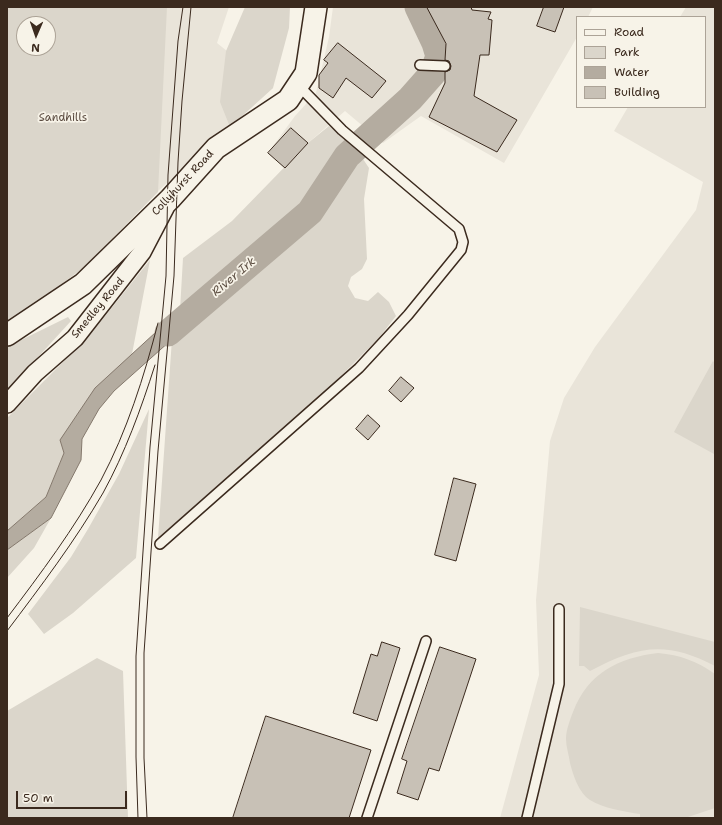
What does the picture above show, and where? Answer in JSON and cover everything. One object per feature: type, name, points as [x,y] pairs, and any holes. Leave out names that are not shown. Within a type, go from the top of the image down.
[{"type":"street","name":"Collyhurst Road","points":[[7,335],[83,284],[170,199],[216,148],[288,100],[306,73],[316,7]]},
{"type":"street","name":"Smedley Road","points":[[7,404],[35,373],[75,338],[145,247],[170,199]]},
{"type":"lane","points":[[420,65],[445,66]]},
{"type":"lane","points":[[160,544],[359,368],[408,315],[461,250],[463,242],[459,229],[342,130],[298,85]]},
{"type":"lane","points":[[527,818],[560,684],[559,609]]},
{"type":"lane","points":[[367,818],[426,640]]},
{"type":"shaded area","points":[[120,7],[229,7],[217,43],[273,88],[158,191],[118,231]]},
{"type":"shaded area","points":[[333,7],[593,7],[588,16],[576,16],[576,39],[504,163],[421,116],[383,143],[345,111],[308,143],[285,168],[268,153],[295,116],[316,93],[329,37]]},
{"type":"shaded area","points":[[686,7],[715,7],[715,818],[500,818],[539,675],[536,600],[550,441],[564,398],[595,347],[696,210],[703,182],[614,131],[627,108],[706,108],[706,16],[681,16]]},
{"type":"green space","name":"Sandhills","points":[[7,7],[167,7],[158,192],[83,268],[18,317],[7,322]]},
{"type":"green space","points":[[245,7],[290,7],[289,28],[273,88],[230,127],[220,102],[226,51]]},
{"type":"green space","points":[[329,126],[350,143],[304,206],[225,277],[197,300],[180,310],[183,258],[232,221],[308,143]]},
{"type":"green space","points":[[359,153],[369,168],[364,199],[367,259],[362,269],[351,277],[348,286],[355,298],[368,301],[378,292],[389,302],[396,316],[378,339],[329,388],[158,538],[172,339],[262,265],[296,233],[318,210]]},
{"type":"green space","points":[[150,260],[132,354],[64,453],[46,497],[7,531],[7,418],[89,336]]},
{"type":"green space","points":[[68,317],[71,321],[7,391],[7,347]]},
{"type":"green space","points":[[713,361],[715,363],[714,454],[674,432]]},
{"type":"green space","points":[[149,409],[136,558],[73,613],[44,634],[28,614],[71,557],[88,529],[119,474]]},
{"type":"green space","points":[[51,518],[34,548],[7,578],[7,550]]},
{"type":"green space","points":[[580,607],[715,642],[715,666],[681,652],[652,649],[622,656],[590,671],[584,666],[579,666]]},
{"type":"green space","points":[[658,653],[688,659],[715,674],[715,808],[685,818],[640,818],[640,814],[621,811],[590,800],[583,793],[575,778],[566,745],[568,725],[579,698],[596,678],[617,664],[643,655]]},
{"type":"green space","points":[[97,658],[123,671],[128,818],[7,818],[7,711]]},
{"type":"water","points":[[197,300],[197,317],[114,391],[99,409],[82,439],[81,460],[51,518],[7,550],[7,531],[46,497],[64,453],[60,440],[95,388],[180,310]]},
{"type":"building","points":[[427,7],[471,7],[472,10],[491,12],[488,19],[492,20],[489,55],[480,55],[474,96],[517,120],[497,152],[429,117],[445,83],[445,72],[450,70],[451,66],[449,61],[445,60],[446,44]]},
{"type":"building","points":[[544,7],[564,7],[555,32],[537,26]]},
{"type":"building","points":[[338,43],[386,81],[372,98],[346,78],[333,98],[319,88],[319,75],[328,63],[324,60]]},
{"type":"building","points":[[291,128],[308,143],[285,168],[268,153]]},
{"type":"building","points":[[401,377],[414,388],[401,402],[389,391]]},
{"type":"building","points":[[368,415],[380,426],[368,440],[356,429]]},
{"type":"building","points":[[454,478],[476,484],[456,561],[435,555]]},
{"type":"building","points":[[382,642],[400,648],[377,721],[353,713],[371,654],[377,656]]},
{"type":"building","points":[[440,647],[476,659],[439,771],[429,768],[418,800],[397,793],[407,761],[402,759]]},
{"type":"building","points":[[266,716],[371,750],[349,818],[233,818]]},
{"type":"waterway","name":"River Irk","points":[[168,333],[310,212],[347,156],[410,99],[433,73],[439,56],[435,43],[418,7]]},
{"type":"tram line","points":[[138,818],[136,757],[136,656],[150,447],[166,276],[168,175],[178,41],[183,7]]},
{"type":"tram line","points":[[147,818],[144,758],[144,653],[158,451],[174,276],[178,162],[191,7]]},
{"type":"tram line","points":[[7,618],[45,567],[91,498],[101,480],[127,423],[147,363],[158,323]]},
{"type":"tram line","points":[[7,631],[69,546],[103,493],[132,430],[155,365]]}]
